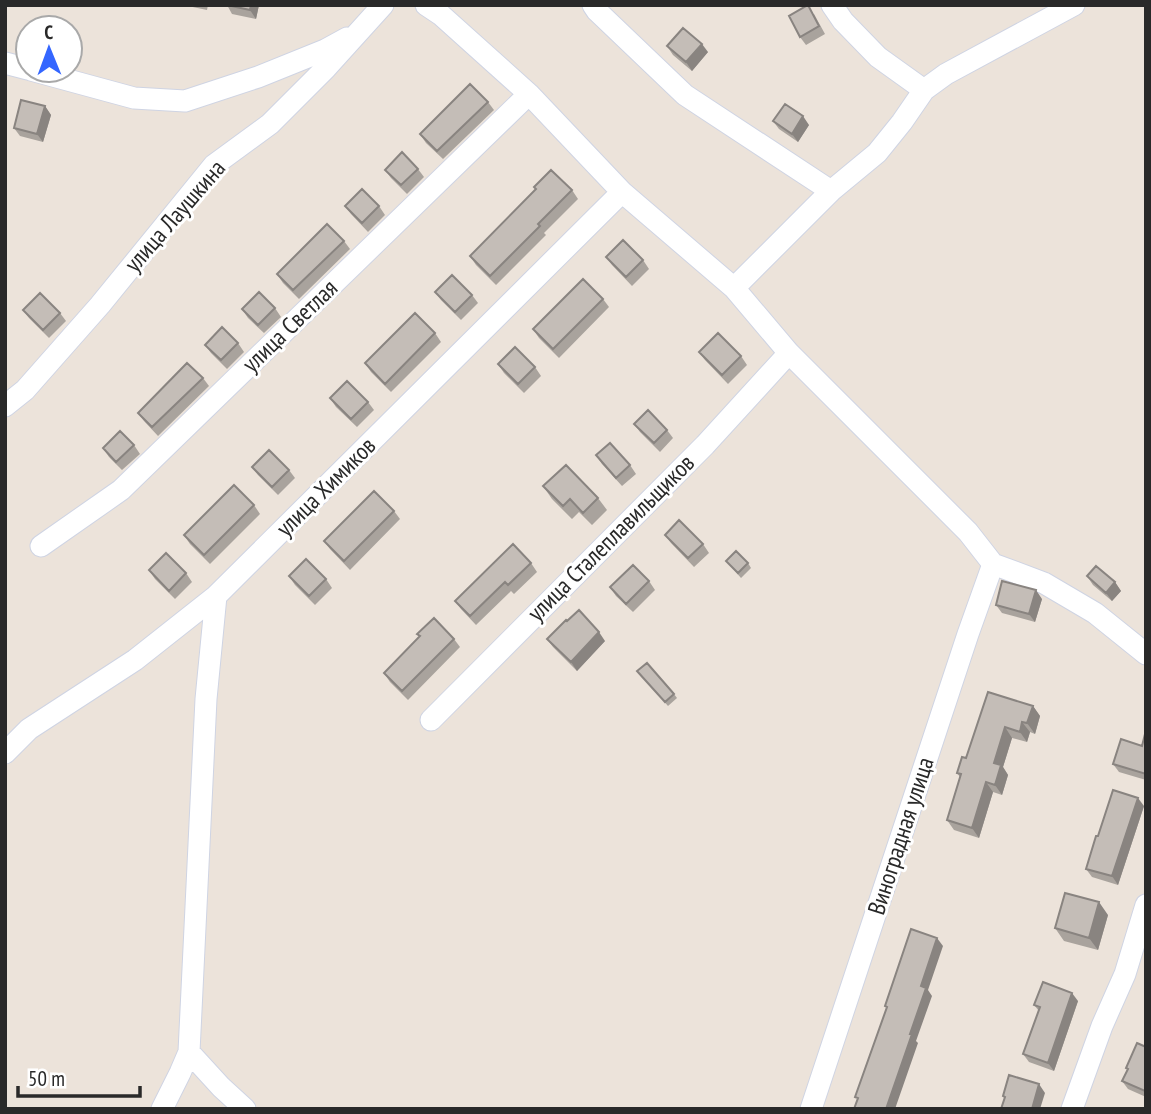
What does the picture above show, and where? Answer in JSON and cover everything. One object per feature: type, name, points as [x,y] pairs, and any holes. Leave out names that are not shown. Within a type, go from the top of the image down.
[{"type":"street","name":"улица Лаушкина","points":[[5,406],[25,390],[100,304],[214,165],[270,124],[383,5]]},
{"type":"street","points":[[426,5],[441,15],[529,94],[622,192],[734,288],[789,354],[968,532],[993,564],[1044,583],[1096,613],[1146,654]]},
{"type":"street","points":[[593,5],[685,95],[831,191]]},
{"type":"street","points":[[832,5],[843,21],[878,57],[924,90]]},
{"type":"street","points":[[734,288],[831,191],[877,153],[924,90],[946,74],[1067,7]]},
{"type":"street","points":[[82,84],[134,98],[185,101],[258,77],[325,50],[358,33]]},
{"type":"street","name":"улица Светлая","points":[[41,546],[121,489],[529,94]]},
{"type":"street","name":"улица Химиков","points":[[5,753],[29,729],[135,660],[216,596],[622,192]]},
{"type":"street","name":"улица Сталеплавильщиков","points":[[430,720],[705,445],[789,354]]},
{"type":"street","name":"Виноградная улица","points":[[811,1109],[993,564]]},
{"type":"street","points":[[162,1109],[189,1052],[206,699],[216,596]]},
{"type":"street","points":[[1072,1109],[1102,1026],[1125,974],[1146,905]]},
{"type":"street","points":[[189,1052],[245,1109]]},
{"type":"building","points":[[227,5],[251,5],[250,10]]},
{"type":"building","points":[[808,5],[819,26],[800,37],[789,16]]},
{"type":"building","points":[[683,28],[702,44],[686,62],[667,46]]},
{"type":"building","points":[[470,84],[488,102],[437,151],[420,134]]},
{"type":"building","points":[[21,100],[45,106],[37,134],[14,128]]},
{"type":"building","points":[[785,104],[803,116],[792,134],[773,121]]},
{"type":"building","points":[[402,152],[418,169],[401,185],[385,170]]},
{"type":"building","points":[[551,170],[572,190],[490,276],[470,256],[536,189],[534,187]]},
{"type":"building","points":[[362,189],[379,206],[362,223],[345,206]]},
{"type":"building","points":[[327,224],[344,241],[293,290],[277,274]]},
{"type":"building","points":[[623,240],[643,260],[626,277],[606,257]]},
{"type":"building","points":[[452,275],[472,295],[455,312],[435,292]]},
{"type":"building","points":[[583,279],[603,299],[553,349],[533,329]]},
{"type":"building","points":[[259,292],[275,308],[258,325],[242,309]]},
{"type":"building","points":[[40,293],[60,313],[43,330],[23,310]]},
{"type":"building","points":[[415,313],[435,333],[385,384],[365,363]]},
{"type":"building","points":[[222,327],[238,343],[221,360],[205,345]]},
{"type":"building","points":[[718,333],[741,356],[722,375],[699,352]]},
{"type":"building","points":[[515,347],[535,367],[518,384],[498,364]]},
{"type":"building","points":[[187,363],[203,378],[152,427],[138,413]]},
{"type":"building","points":[[347,381],[368,402],[351,419],[330,398]]},
{"type":"building","points":[[648,410],[667,430],[654,443],[634,424]]},
{"type":"building","points":[[120,431],[134,445],[116,462],[103,448]]},
{"type":"building","points":[[610,443],[630,465],[616,478],[596,455]]},
{"type":"building","points":[[269,450],[289,470],[272,487],[252,467]]},
{"type":"building","points":[[566,465],[598,498],[583,513],[570,499],[563,506],[543,486]]},
{"type":"building","points":[[234,485],[254,505],[204,555],[184,535]]},
{"type":"building","points":[[374,491],[394,511],[344,561],[324,541]]},
{"type":"building","points":[[679,520],[703,544],[688,558],[665,535]]},
{"type":"building","points":[[513,544],[531,563],[508,585],[505,582],[470,616],[455,601]]},
{"type":"building","points":[[736,551],[748,563],[738,573],[726,561]]},
{"type":"building","points":[[166,553],[186,573],[169,591],[149,570]]},
{"type":"building","points":[[306,559],[326,579],[309,596],[289,576]]},
{"type":"building","points":[[633,565],[649,581],[626,604],[610,587]]},
{"type":"building","points":[[1096,566],[1115,582],[1106,593],[1087,576]]},
{"type":"building","points":[[1002,581],[1036,590],[1029,614],[996,605]]},
{"type":"building","points":[[579,610],[599,632],[571,662],[547,639]]},
{"type":"building","points":[[434,618],[454,639],[402,691],[384,673]]},
{"type":"building","points":[[647,663],[674,694],[665,702],[637,671]]},
{"type":"building","points":[[988,692],[1033,706],[1027,723],[1022,722],[1020,732],[1005,727],[994,763],[1001,765],[995,785],[986,782],[972,828],[947,820],[961,774],[957,773],[962,757],[966,758]]},
{"type":"building","points":[[1146,730],[1146,774],[1113,764],[1121,739],[1142,746]]},
{"type":"building","points":[[1113,790],[1138,798],[1112,876],[1086,869]]},
{"type":"building","points":[[1065,893],[1099,902],[1089,938],[1055,928]]},
{"type":"building","points":[[911,929],[937,938],[921,986],[926,988],[912,1034],[886,1109],[854,1109],[858,1098],[855,1097]]},
{"type":"building","points":[[1043,982],[1072,993],[1048,1063],[1023,1054],[1040,1007],[1034,1005]]},
{"type":"building","points":[[1137,1043],[1146,1047],[1145,1091],[1122,1081]]},
{"type":"building","points":[[1009,1075],[1039,1084],[1032,1109],[1001,1109]]}]
